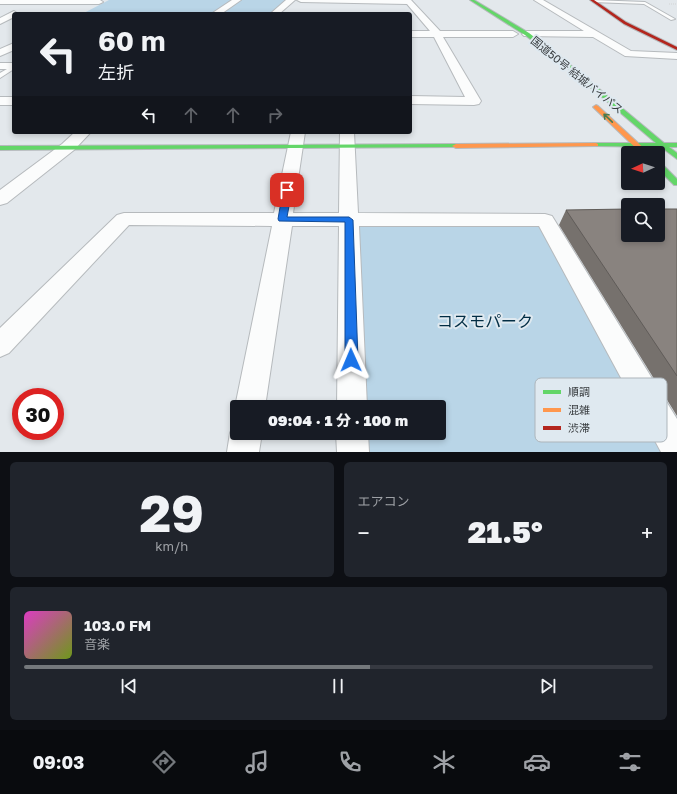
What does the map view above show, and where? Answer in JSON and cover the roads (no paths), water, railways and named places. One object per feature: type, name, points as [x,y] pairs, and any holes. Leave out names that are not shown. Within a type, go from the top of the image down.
[{"type":"main road","name":"国道50号 結城バイパス","points":[[468,1],[527,34],[566,64],[677,157]]},
{"type":"main road","name":"国道50号 結城バイパス","points":[[468,1],[528,46]]},
{"type":"main road","points":[[593,1],[625,23],[677,49]]},
{"type":"main road","name":"国道50号 結城バイパス","points":[[592,102],[637,145]]},
{"type":"main road","points":[[0,148],[346,139],[677,145]]},
{"type":"main road","points":[[665,172],[677,183]]},
{"type":"street","points":[[218,12],[238,0]]},
{"type":"street","points":[[276,12],[291,0]]},
{"type":"street","points":[[301,0],[408,1],[437,34],[474,101],[412,100]]},
{"type":"street","points":[[538,0],[629,54],[677,56]]},
{"type":"street","points":[[18,12],[43,1]]},
{"type":"street","points":[[0,2],[101,1]]},
{"type":"street","points":[[81,11],[101,1]]},
{"type":"street","points":[[331,11],[341,1]]},
{"type":"street","points":[[0,21],[12,15]]},
{"type":"street","points":[[412,34],[513,34]]},
{"type":"street","points":[[527,34],[595,34]]},
{"type":"street","points":[[0,53],[12,47]]},
{"type":"street","points":[[0,66],[12,66]]},
{"type":"street","points":[[0,101],[12,101]]},
{"type":"street","points":[[0,199],[68,147],[82,134]]},
{"type":"street","points":[[346,139],[352,400]]},
{"type":"street","points":[[251,400],[297,140]]},
{"type":"street","points":[[0,345],[124,219],[545,220],[636,378]]},
{"type":"street","points":[[667,432],[677,449]]},
{"type":"street","points":[[243,452],[245,440]]},
{"type":"street","points":[[352,440],[353,452]]},
{"type":"lane","points":[[593,1],[645,3],[672,19]]},
{"type":"lane","points":[[0,76],[12,67]]},
{"type":"park label","name":"コスモパーク","points":[[485,321]]}]
